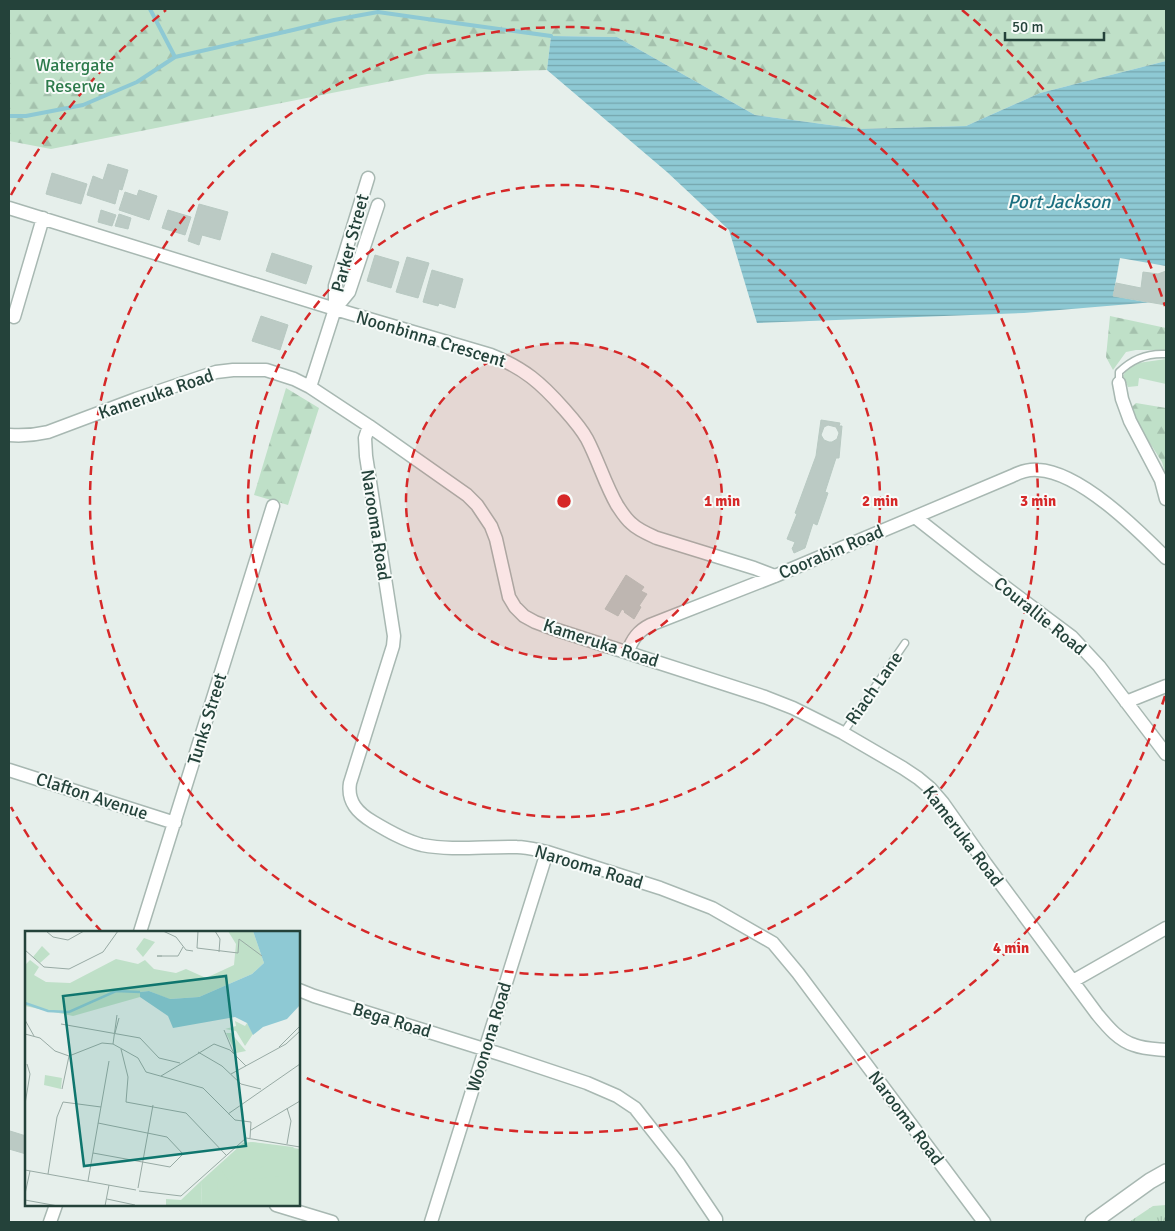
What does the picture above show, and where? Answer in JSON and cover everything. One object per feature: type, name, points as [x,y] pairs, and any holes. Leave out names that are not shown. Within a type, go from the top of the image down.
[{"type":"street","name":"Parker Street","points":[[310,387],[335,309],[335,286],[368,178]]},
{"type":"street","name":"Parker Street","points":[[335,309],[349,292],[378,205]]},
{"type":"street","name":"Noonbinna Crescent","points":[[9,208],[335,309],[491,355],[508,362],[522,370],[549,393],[576,422],[622,513],[630,523],[657,538],[775,576]]},
{"type":"street","points":[[14,317],[42,218]]},
{"type":"street","name":"Kameruka Road","points":[[9,435],[34,435],[48,432],[216,372],[266,370],[288,376],[310,387],[370,426],[467,495],[477,505],[493,533],[510,597],[515,607],[524,616],[551,628],[780,702],[843,733],[918,778],[930,788],[955,819],[986,864],[1107,1026],[1133,1045],[1166,1050]]},
{"type":"street","points":[[1119,383],[1130,421],[1161,480],[1166,499]]},
{"type":"street","name":"Narooma Road","points":[[370,426],[365,438],[366,456],[394,636],[393,646],[350,783],[349,793],[352,802],[360,813],[374,823],[405,839],[420,844],[450,848],[516,847],[547,852],[660,888],[712,908],[773,943],[804,981],[984,1222]]},
{"type":"street","name":"Coorabin Road","points":[[628,652],[636,635],[644,628],[775,576],[1028,470],[1044,470],[1069,479],[1100,499],[1140,531],[1166,558]]},
{"type":"street","name":"Tunks Street","points":[[141,931],[273,506]]},
{"type":"street","name":"Courallie Road","points":[[915,517],[1072,637],[1099,666],[1166,754]]},
{"type":"street","points":[[1126,702],[1166,686]]},
{"type":"street","name":"Clafton Avenue","points":[[9,770],[175,823]]},
{"type":"street","name":"Woonona Road","points":[[431,1222],[547,852]]},
{"type":"street","points":[[1073,981],[1166,928]]},
{"type":"street","name":"Bega Road","points":[[300,990],[587,1083],[617,1096],[636,1108],[679,1164],[716,1219],[716,1222]]},
{"type":"street","points":[[1093,1222],[1150,1181],[1166,1172]]},
{"type":"street","points":[[50,1222],[56,1206]]},
{"type":"street","points":[[279,1206],[332,1222]]},
{"type":"lane","points":[[1119,383],[1119,372],[1127,364],[1140,358],[1166,354]]},
{"type":"lane","name":"Riach Lane","points":[[843,733],[905,643]]},
{"type":"green space","name":"Watergate Reserve","points":[[9,9],[1166,9],[1166,61],[1040,93],[966,126],[860,129],[755,115],[617,37],[551,36],[547,70],[427,74],[51,149],[9,141]]},
{"type":"green space","points":[[1110,316],[1166,328],[1166,350],[1126,352],[1113,370],[1106,357]]},
{"type":"green space","points":[[1166,359],[1166,384],[1139,378],[1138,386],[1128,387],[1123,376],[1127,369],[1138,363]]},
{"type":"green space","points":[[286,388],[319,408],[288,505],[254,495]]},
{"type":"green space","points":[[1136,403],[1166,408],[1166,476],[1162,462],[1137,423],[1131,408]]},
{"type":"green space","points":[[1166,1205],[1166,1222],[1129,1222],[1153,1206]]},
{"type":"water","name":"Port Jackson","points":[[551,36],[617,37],[755,115],[860,129],[966,126],[1040,93],[1166,61],[1166,301],[1024,313],[757,323],[729,230],[667,172],[547,70]]},
{"type":"pier","points":[[1120,258],[1166,266],[1166,303],[1157,304],[1113,296]]},
{"type":"building","points":[[108,164],[128,170],[122,190],[119,189],[115,204],[87,195],[93,176],[103,180]]},
{"type":"building","points":[[52,173],[87,184],[81,204],[46,194]]},
{"type":"building","points":[[139,190],[157,196],[149,220],[119,210],[125,192],[137,196]]},
{"type":"building","points":[[199,204],[228,212],[220,240],[202,235],[199,245],[188,241]]},
{"type":"building","points":[[101,210],[116,215],[112,226],[98,222]]},
{"type":"building","points":[[168,210],[191,217],[185,235],[162,228]]},
{"type":"building","points":[[119,214],[131,218],[128,229],[115,226]]},
{"type":"building","points":[[272,253],[312,266],[306,284],[266,271]]},
{"type":"building","points":[[375,255],[399,262],[391,288],[367,281]]},
{"type":"building","points":[[407,257],[429,263],[418,298],[396,292]]},
{"type":"building","points":[[432,270],[463,279],[455,308],[439,303],[438,306],[423,302]]},
{"type":"building","points":[[1166,271],[1166,305],[1113,296],[1116,283],[1141,288],[1143,272],[1158,274]]},
{"type":"building","points":[[261,316],[288,325],[280,350],[252,341]]},
{"type":"building","points":[[821,420],[840,423],[839,426],[842,426],[839,458],[836,458],[825,492],[828,493],[817,525],[813,523],[805,548],[794,553],[792,548],[795,542],[787,539],[816,456]],"holes":[[[828,425],[836,427],[839,433],[837,439],[832,442],[824,440],[821,435],[824,427]]]},
{"type":"building","points":[[626,575],[644,587],[641,591],[647,594],[639,606],[641,607],[634,619],[622,609],[618,616],[605,609]]},
{"type":"building","points":[[10,1131],[25,1136],[25,1154],[9,1149]]},
{"type":"waterway","points":[[150,9],[175,57]]},
{"type":"waterway","points":[[9,116],[26,116],[83,105],[137,82],[175,57],[334,20],[378,12],[551,36]]}]
